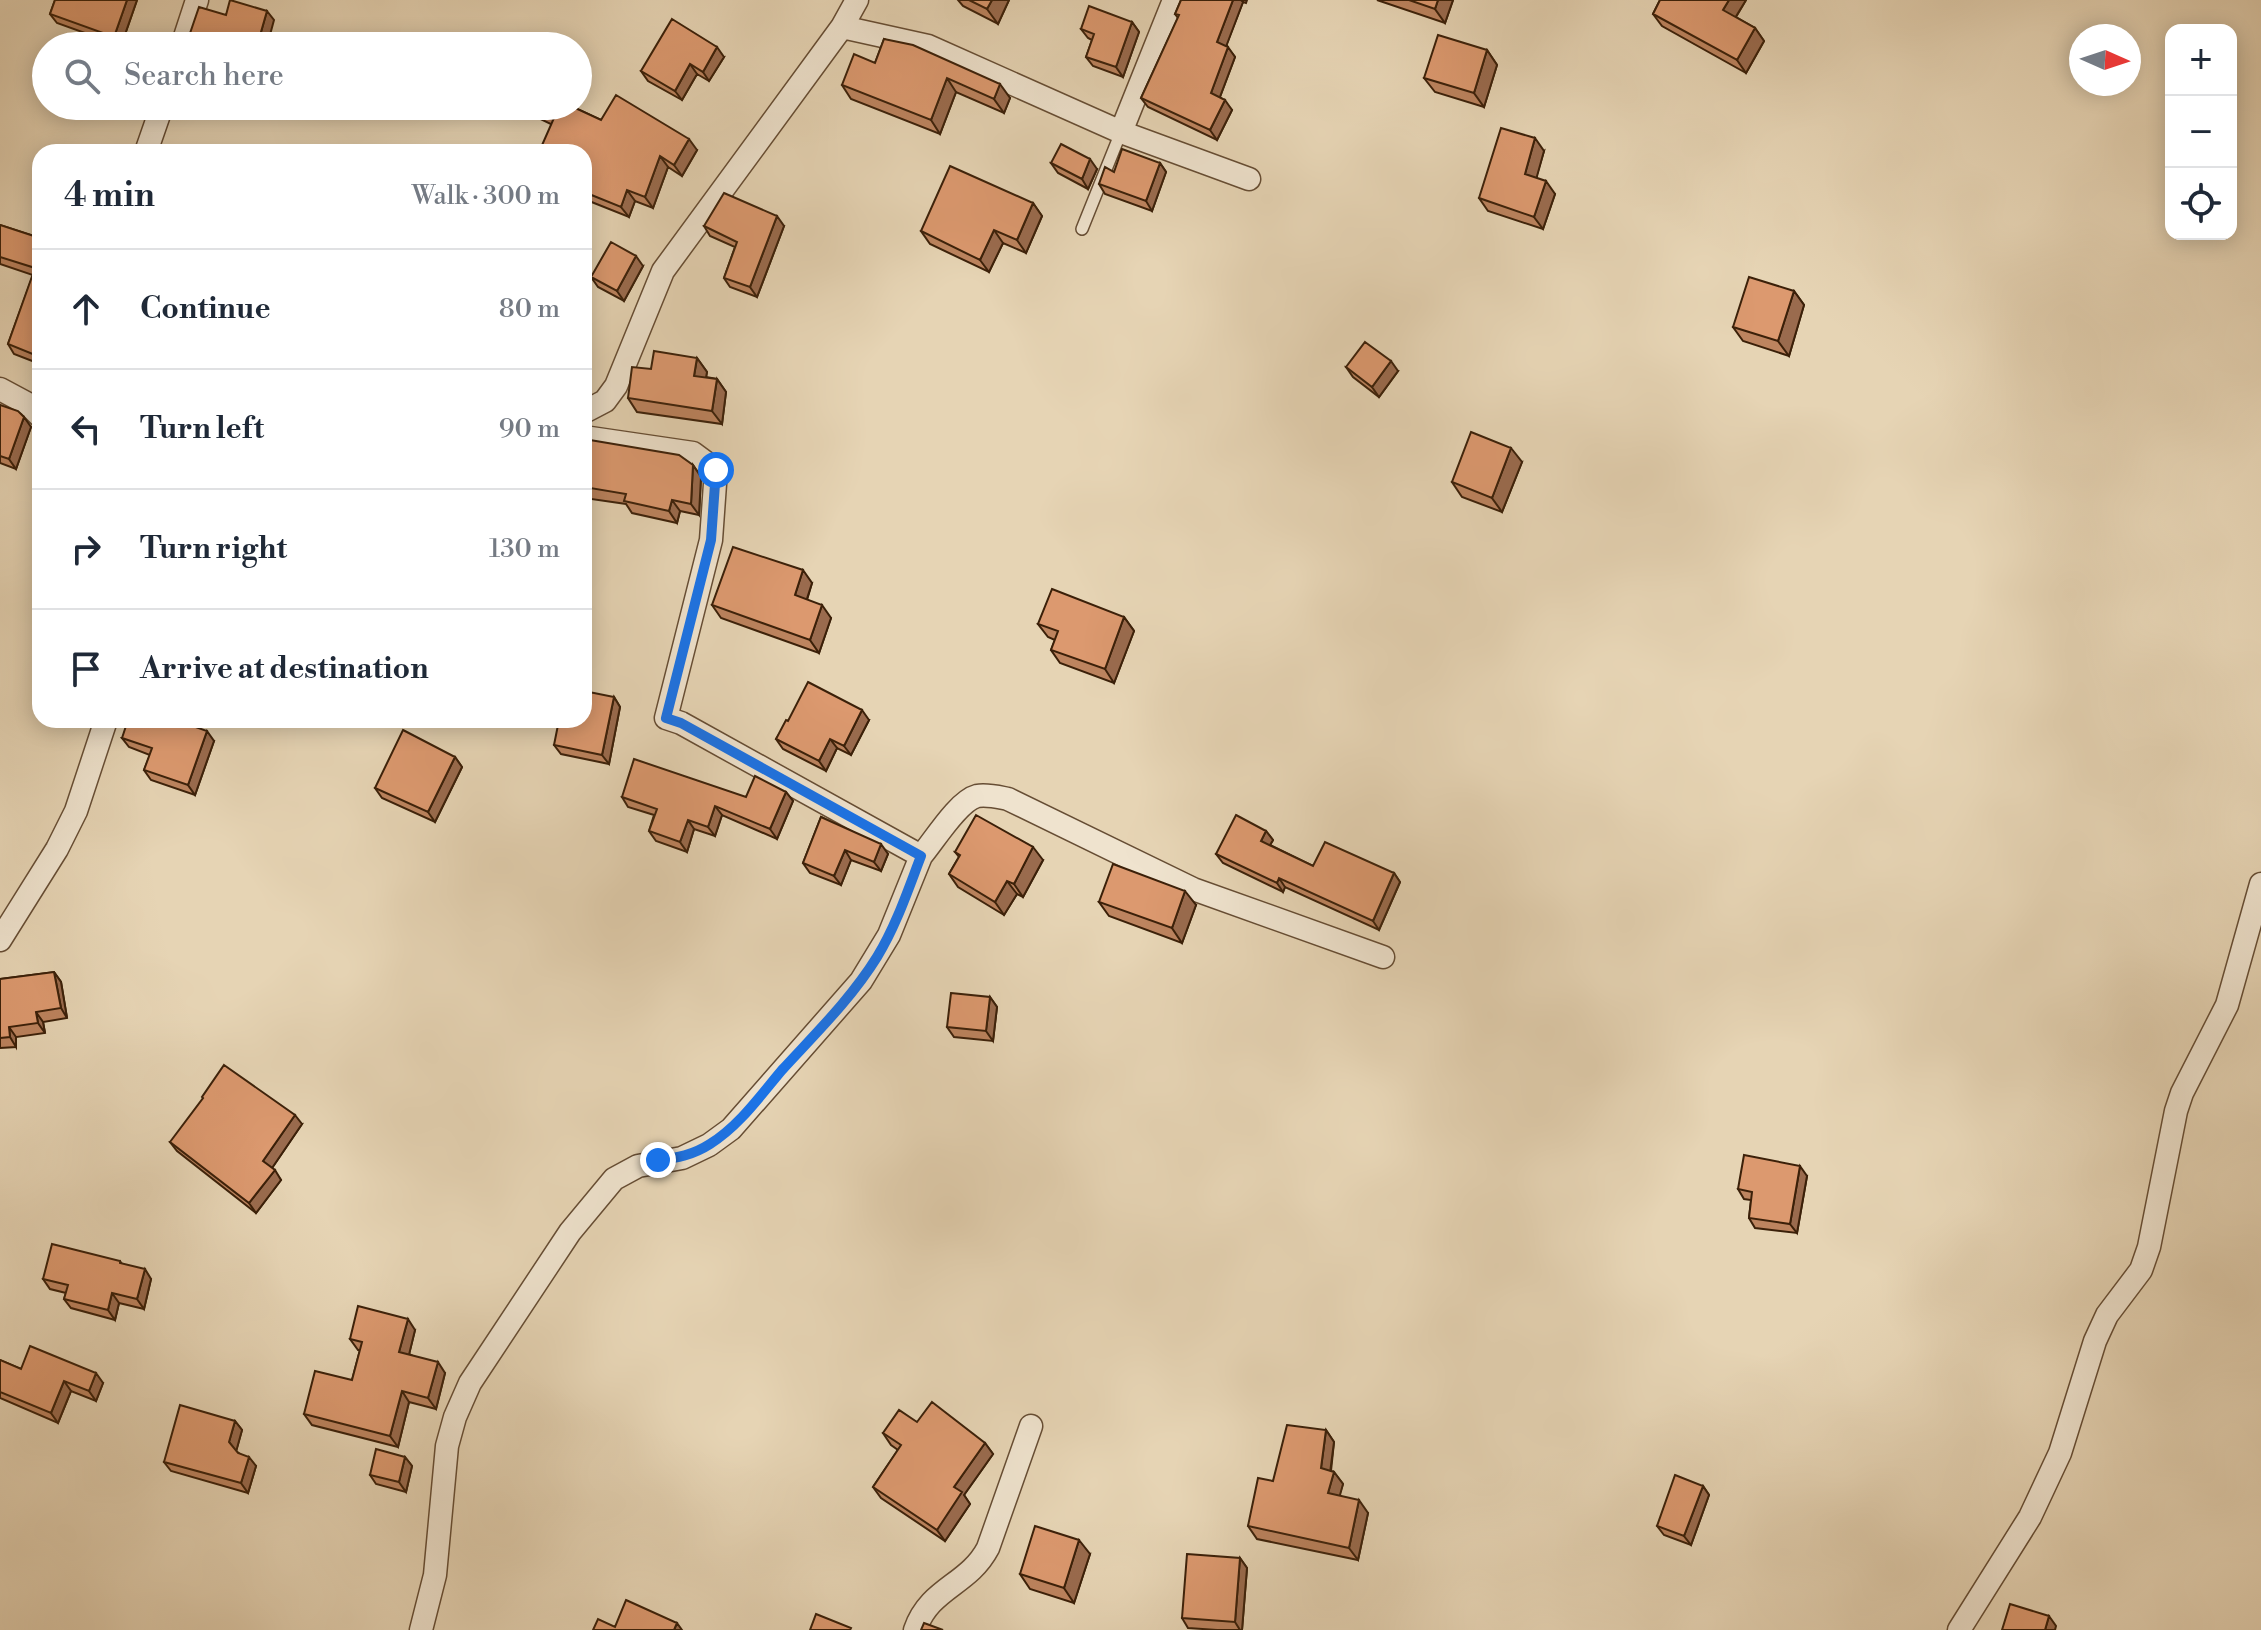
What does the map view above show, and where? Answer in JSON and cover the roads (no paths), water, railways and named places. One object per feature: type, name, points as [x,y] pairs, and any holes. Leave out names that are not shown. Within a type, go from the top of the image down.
[{"type":"street","points":[[187,32],[197,0]]},
{"type":"street","points":[[592,408],[605,401],[616,386],[663,271],[842,27],[857,0]]},
{"type":"street","points":[[1121,132],[1174,0]]},
{"type":"street","points":[[842,27],[928,46],[1121,132],[1249,179]]},
{"type":"street","points":[[149,144],[157,120]]},
{"type":"street","points":[[0,389],[32,408]]},
{"type":"street","points":[[592,438],[693,453],[716,470],[711,540],[666,718],[681,723],[921,856]]},
{"type":"street","points":[[0,940],[27,900],[70,824],[104,728]]},
{"type":"street","points":[[421,1630],[435,1575],[447,1446],[455,1417],[470,1383],[570,1232],[614,1179],[638,1166],[682,1158],[709,1145],[731,1129],[861,981],[889,935],[921,856],[966,801],[978,796],[999,797],[1193,889],[1383,957]]},
{"type":"street","points":[[1959,1630],[2030,1517],[2060,1453],[2095,1341],[2107,1315],[2141,1270],[2149,1247],[2176,1111],[2227,1005],[2261,884]]},
{"type":"street","points":[[915,1630],[928,1604],[980,1563],[1031,1426]]},
{"type":"lane","points":[[1082,229],[1121,132]]}]
